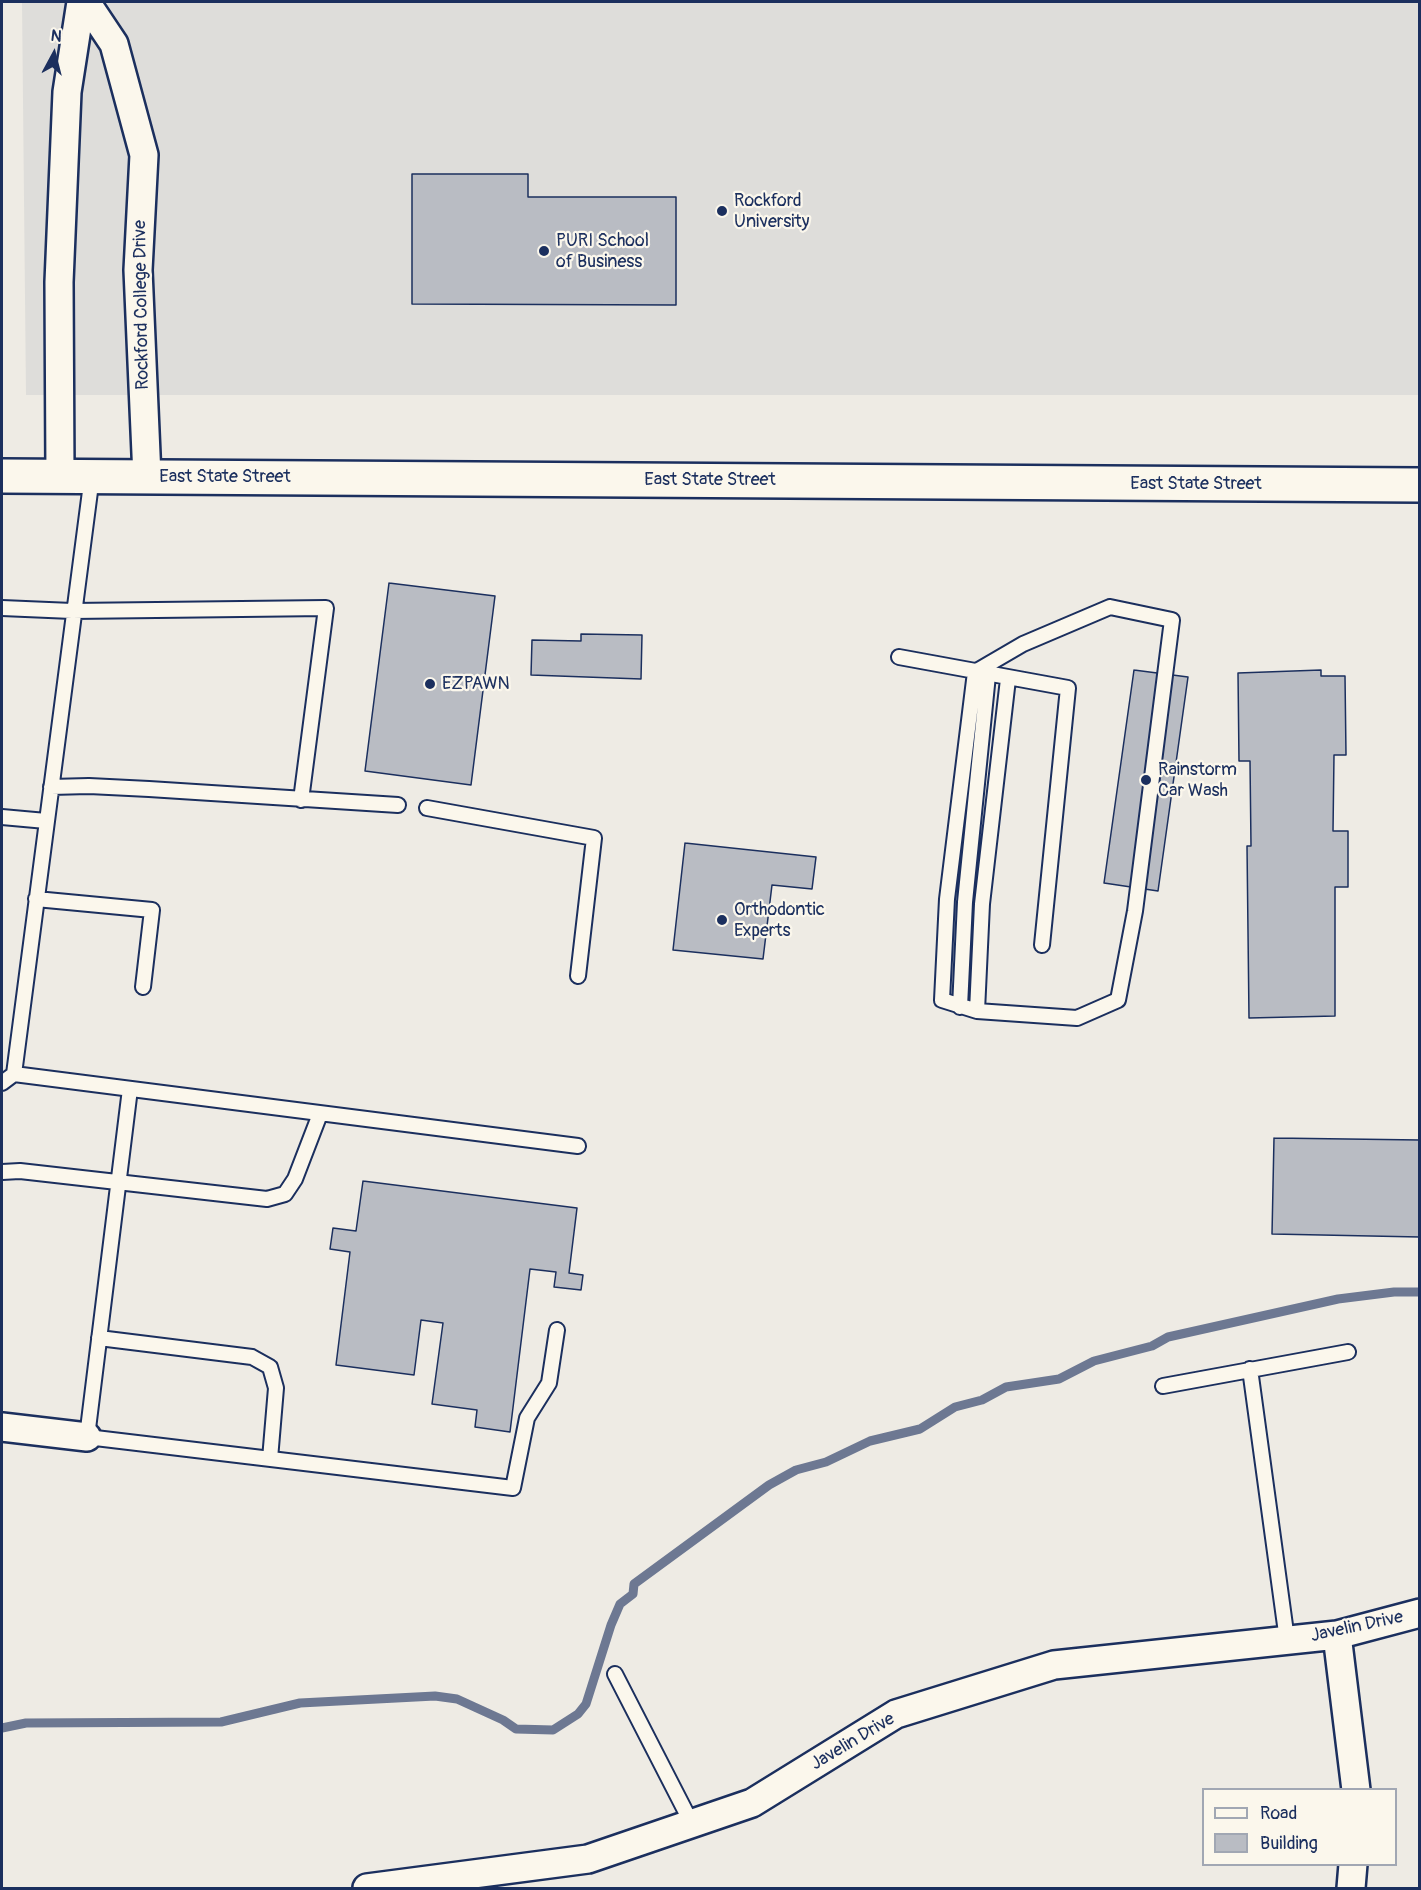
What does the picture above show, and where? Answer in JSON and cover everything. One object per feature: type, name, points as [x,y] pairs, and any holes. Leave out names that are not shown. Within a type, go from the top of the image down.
[{"type":"main road","name":"East State Street","points":[[2,476],[1419,485]]},
{"type":"street","name":"Rockford College Drive","points":[[76,476],[59,282],[67,104],[83,2]]},
{"type":"street","name":"Rockford College Drive","points":[[83,2],[114,44],[144,155],[138,270],[147,477]]},
{"type":"street","points":[[2,1427],[87,1437]]},
{"type":"street","name":"Javelin Drive","points":[[367,1888],[588,1859],[752,1803],[896,1714],[1054,1665],[1337,1635],[1419,1613]]},
{"type":"street","points":[[1337,1635],[1356,1788]]},
{"type":"street","points":[[1351,1888],[1353,1866]]},
{"type":"lane","points":[[14,1074],[72,611],[76,476]]},
{"type":"lane","points":[[1110,607],[1172,620],[1135,911],[1118,1000],[1077,1018],[960,1008],[981,674],[1023,644],[1110,607]]},
{"type":"lane","points":[[2,608],[72,611],[326,608],[302,800]]},
{"type":"lane","points":[[899,657],[1008,679],[1068,688],[1042,945]]},
{"type":"lane","points":[[977,1011],[982,904],[1008,679]]},
{"type":"lane","points":[[51,787],[149,789],[398,805]]},
{"type":"lane","points":[[427,808],[594,838],[578,976]]},
{"type":"lane","points":[[2,817],[46,821]]},
{"type":"lane","points":[[36,899],[152,910],[142,987]]},
{"type":"lane","points":[[2,1083],[14,1074],[578,1146]]},
{"type":"lane","points":[[130,1089],[87,1437],[513,1488],[527,1418],[549,1383],[556,1330]]},
{"type":"lane","points":[[2,1172],[20,1171],[119,1181],[267,1199],[285,1194],[295,1179],[320,1114]]},
{"type":"lane","points":[[99,1338],[252,1358],[270,1367],[276,1388],[270,1459]]},
{"type":"lane","points":[[1163,1386],[1348,1352]]},
{"type":"lane","points":[[1250,1369],[1287,1640]]},
{"type":"lane","points":[[615,1674],[692,1824]]},
{"type":"shaded area","name":"Rockford University","points":[[22,2],[1419,2],[1419,395],[26,395]]},
{"type":"building","name":"PURI School of Business","points":[[412,174],[528,174],[528,197],[676,197],[676,305],[412,304]]},
{"type":"building","name":"EZPAWN","points":[[389,583],[495,596],[471,785],[365,771]]},
{"type":"building","points":[[581,634],[642,635],[641,679],[531,675],[532,640],[581,641]]},
{"type":"building","name":"Rainstorm Car Wash","points":[[1134,670],[1188,677],[1158,891],[1104,883]]},
{"type":"building","points":[[1321,670],[1321,676],[1345,676],[1346,755],[1334,755],[1333,831],[1348,831],[1348,887],[1335,887],[1335,1016],[1249,1018],[1247,846],[1251,846],[1250,761],[1239,761],[1238,673]]},
{"type":"building","name":"Orthodontic Experts","points":[[685,843],[816,857],[812,889],[772,885],[763,959],[673,950]]},
{"type":"building","points":[[1274,1138],[1420,1140],[1420,1237],[1272,1234]]},
{"type":"building","points":[[363,1181],[577,1208],[569,1273],[583,1275],[581,1290],[554,1287],[556,1272],[530,1269],[510,1432],[475,1427],[477,1410],[432,1404],[443,1323],[421,1320],[414,1375],[336,1365],[350,1252],[330,1249],[333,1228],[356,1231]]},
{"type":"waterway","points":[[2,1728],[26,1723],[221,1722],[300,1703],[435,1696],[457,1699],[503,1720],[516,1729],[553,1730],[578,1714],[586,1704],[611,1625],[620,1604],[633,1594],[634,1584],[769,1485],[796,1470],[826,1462],[870,1441],[920,1429],[955,1407],[982,1400],[1006,1387],[1059,1379],[1094,1361],[1152,1346],[1168,1337],[1338,1299],[1394,1292],[1420,1292]]},
{"type":"place","name":"Rockford University","points":[[722,211]]},
{"type":"place","name":"PURI School of Business","points":[[544,251]]},
{"type":"place","name":"EZPAWN","points":[[430,684]]},
{"type":"place","name":"Rainstorm Car Wash","points":[[1146,780]]},
{"type":"place","name":"Orthodontic Experts","points":[[722,920]]}]
